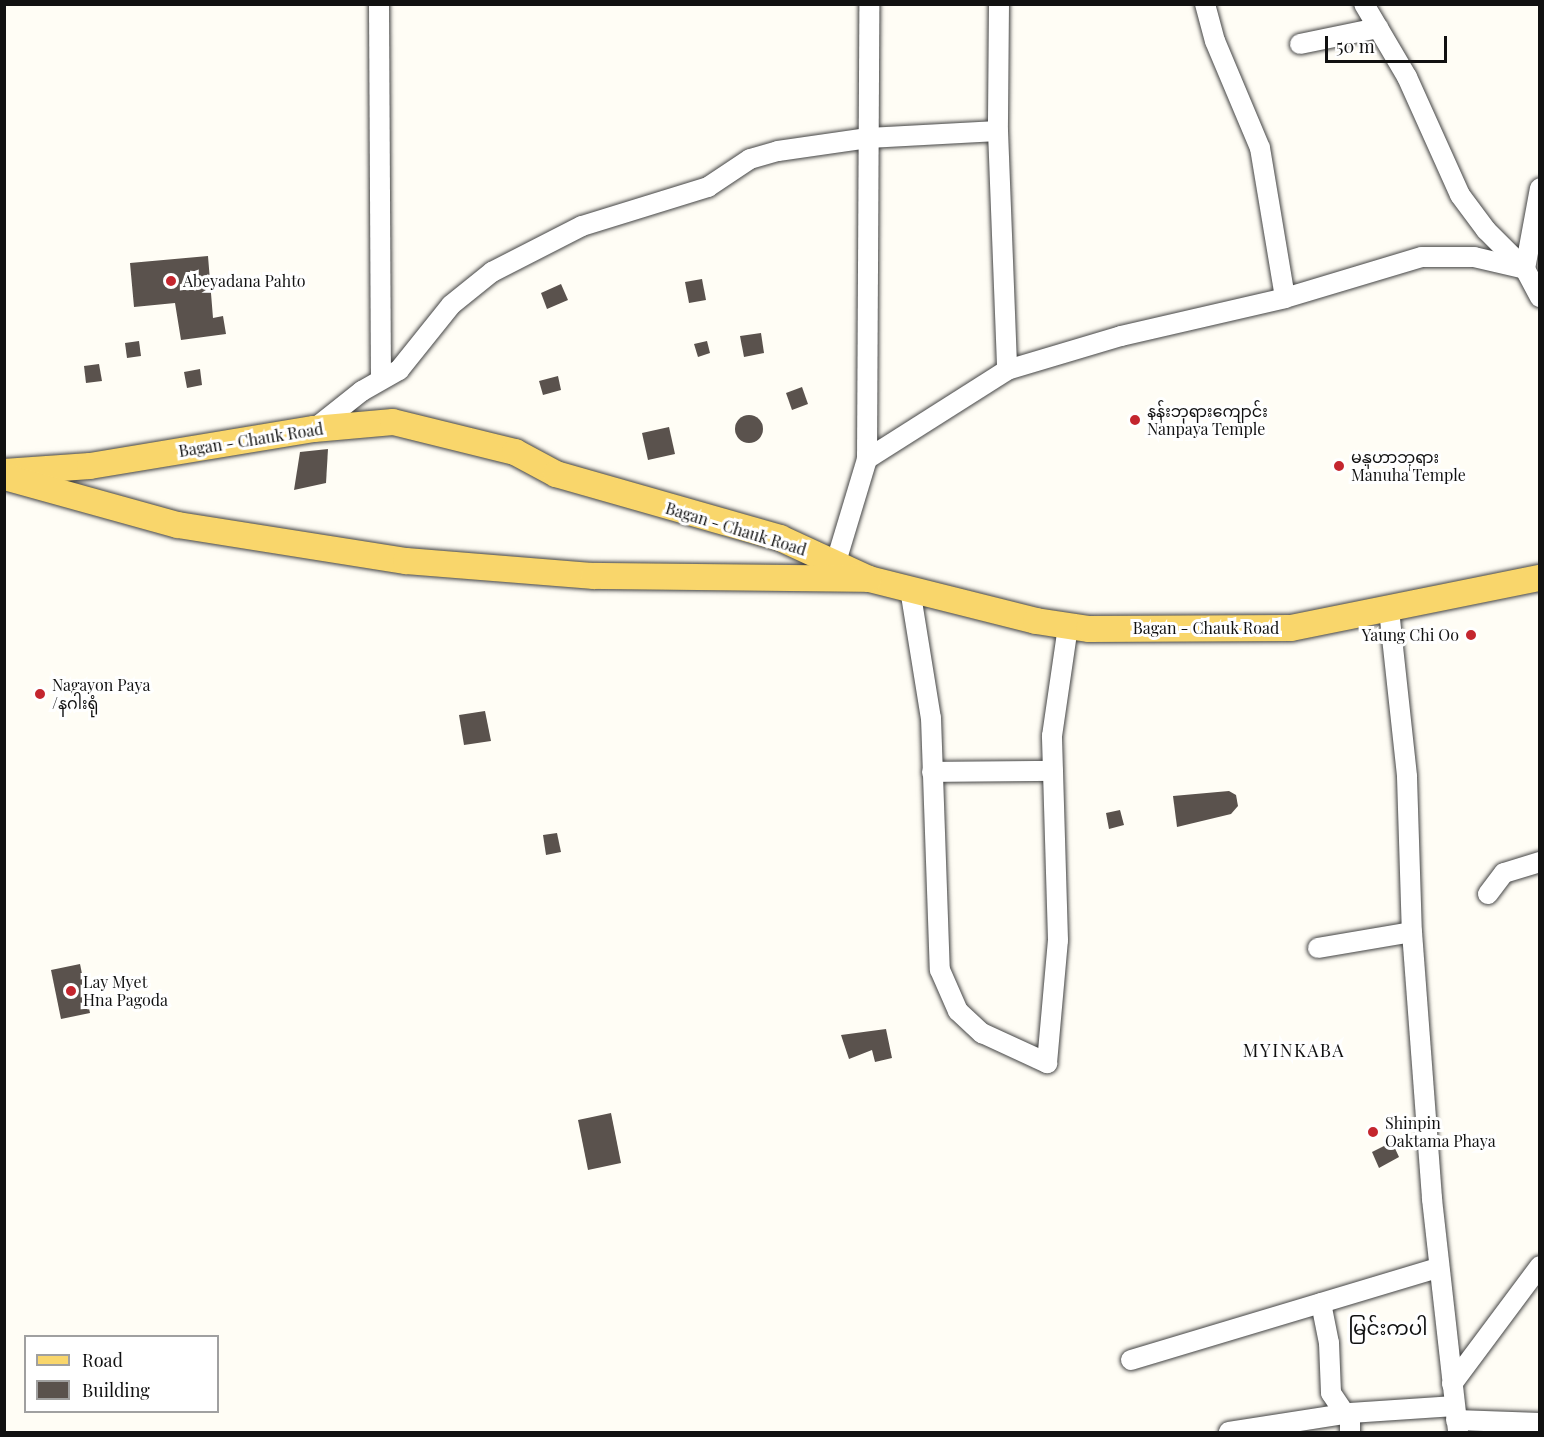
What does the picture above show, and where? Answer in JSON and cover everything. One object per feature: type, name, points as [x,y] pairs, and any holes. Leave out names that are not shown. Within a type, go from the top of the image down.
[{"type":"main road","name":"Bagan - Chauk Road","points":[[4,472],[90,466],[314,429],[393,422],[515,452],[556,474],[780,538],[833,571]]},
{"type":"main road","name":"Bagan - Chauk Road","points":[[4,477],[178,525],[297,548],[594,576],[833,571],[1068,626],[1291,628],[1539,578]]},
{"type":"street","points":[[379,4],[381,378]]},
{"type":"street","points":[[833,571],[867,459],[869,4]]},
{"type":"street","points":[[999,4],[998,131],[1007,370]]},
{"type":"street","points":[[1205,4],[1215,41],[1260,148],[1285,298]]},
{"type":"street","points":[[1364,4],[1407,77],[1460,195],[1486,230],[1525,269],[1539,297]]},
{"type":"street","points":[[1300,44],[1377,28]]},
{"type":"street","points":[[314,429],[381,378],[399,370],[451,305],[492,272],[582,226],[708,187],[750,159],[822,142],[998,131]]},
{"type":"street","points":[[1525,269],[1539,188]]},
{"type":"street","points":[[867,459],[1007,370],[1121,336],[1285,298],[1422,257],[1473,257],[1525,269]]},
{"type":"street","points":[[910,589],[931,718],[940,970],[948,994],[982,1034],[1047,1063],[1058,940],[1053,771],[1054,714],[1068,626]]},
{"type":"street","points":[[1389,610],[1407,777],[1412,932],[1438,1268],[1456,1419]]},
{"type":"street","points":[[932,772],[1053,771]]},
{"type":"street","points":[[1488,894],[1504,873],[1539,862]]},
{"type":"street","points":[[1318,948],[1412,932]]},
{"type":"street","points":[[1452,1384],[1539,1266]]},
{"type":"street","points":[[1131,1360],[1438,1268]]},
{"type":"street","points":[[1321,1303],[1329,1343],[1331,1393],[1348,1420]]},
{"type":"street","points":[[1229,1432],[1348,1420],[1456,1419],[1539,1423]]},
{"type":"building","name":"Abeyadana Pahto","points":[[208,256],[213,318],[223,316],[226,334],[181,340],[175,303],[134,307],[130,263]]},
{"type":"building","points":[[702,279],[706,300],[689,303],[685,282]]},
{"type":"building","points":[[561,284],[568,300],[547,309],[541,293]]},
{"type":"building","points":[[761,333],[764,353],[744,357],[740,336]]},
{"type":"building","points":[[139,341],[141,356],[127,358],[125,343]]},
{"type":"building","points":[[707,341],[710,353],[698,357],[694,344]]},
{"type":"building","points":[[99,364],[102,381],[86,383],[84,366]]},
{"type":"building","points":[[200,369],[202,385],[187,388],[184,372]]},
{"type":"building","points":[[558,376],[561,390],[543,395],[539,381]]},
{"type":"building","points":[[802,387],[808,404],[792,410],[786,393]]},
{"type":"building","points":[[749,415],[759,419],[763,429],[759,439],[749,443],[739,439],[735,429],[739,419]]},
{"type":"building","points":[[669,427],[675,454],[648,460],[642,433]]},
{"type":"building","points":[[328,449],[326,483],[294,490],[300,452]]},
{"type":"building","points":[[485,711],[491,741],[464,745],[459,715]]},
{"type":"building","points":[[1229,791],[1236,795],[1238,806],[1231,814],[1177,827],[1173,796]]},
{"type":"building","points":[[1120,810],[1124,825],[1109,829],[1106,813]]},
{"type":"building","points":[[557,833],[561,852],[546,855],[543,835]]},
{"type":"building","name":"Lay Myet Hna Pagoda","points":[[80,964],[90,1013],[61,1019],[51,970]]},
{"type":"building","points":[[886,1029],[892,1058],[875,1062],[872,1050],[849,1059],[841,1035]]},
{"type":"building","points":[[611,1113],[621,1163],[588,1170],[578,1120]]},
{"type":"building","points":[[1392,1142],[1399,1157],[1379,1168],[1372,1152]]},
{"type":"place","name":"Abeyadana Pahto","points":[[171,281]]},
{"type":"place","name":"နန်းဘုရားကျောင်း Nanpaya Temple","points":[[1135,420]]},
{"type":"place","name":"မနူဟာဘုရား Manuha Temple","points":[[1339,466]]},
{"type":"place","name":"Yaung Chi Oo","points":[[1471,635]]},
{"type":"place","name":"Nagayon Paya /နဂါးရုံ","points":[[40,694]]},
{"type":"place","name":"Lay Myet Hna Pagoda","points":[[71,991]]},
{"type":"place","name":"Shinpin Oaktama Phaya","points":[[1373,1132]]},
{"type":"district","name":"MYINKABA","points":[[1294,1050]]},
{"type":"district","name":"မြင်းကပါ","points":[[1388,1326]]}]
